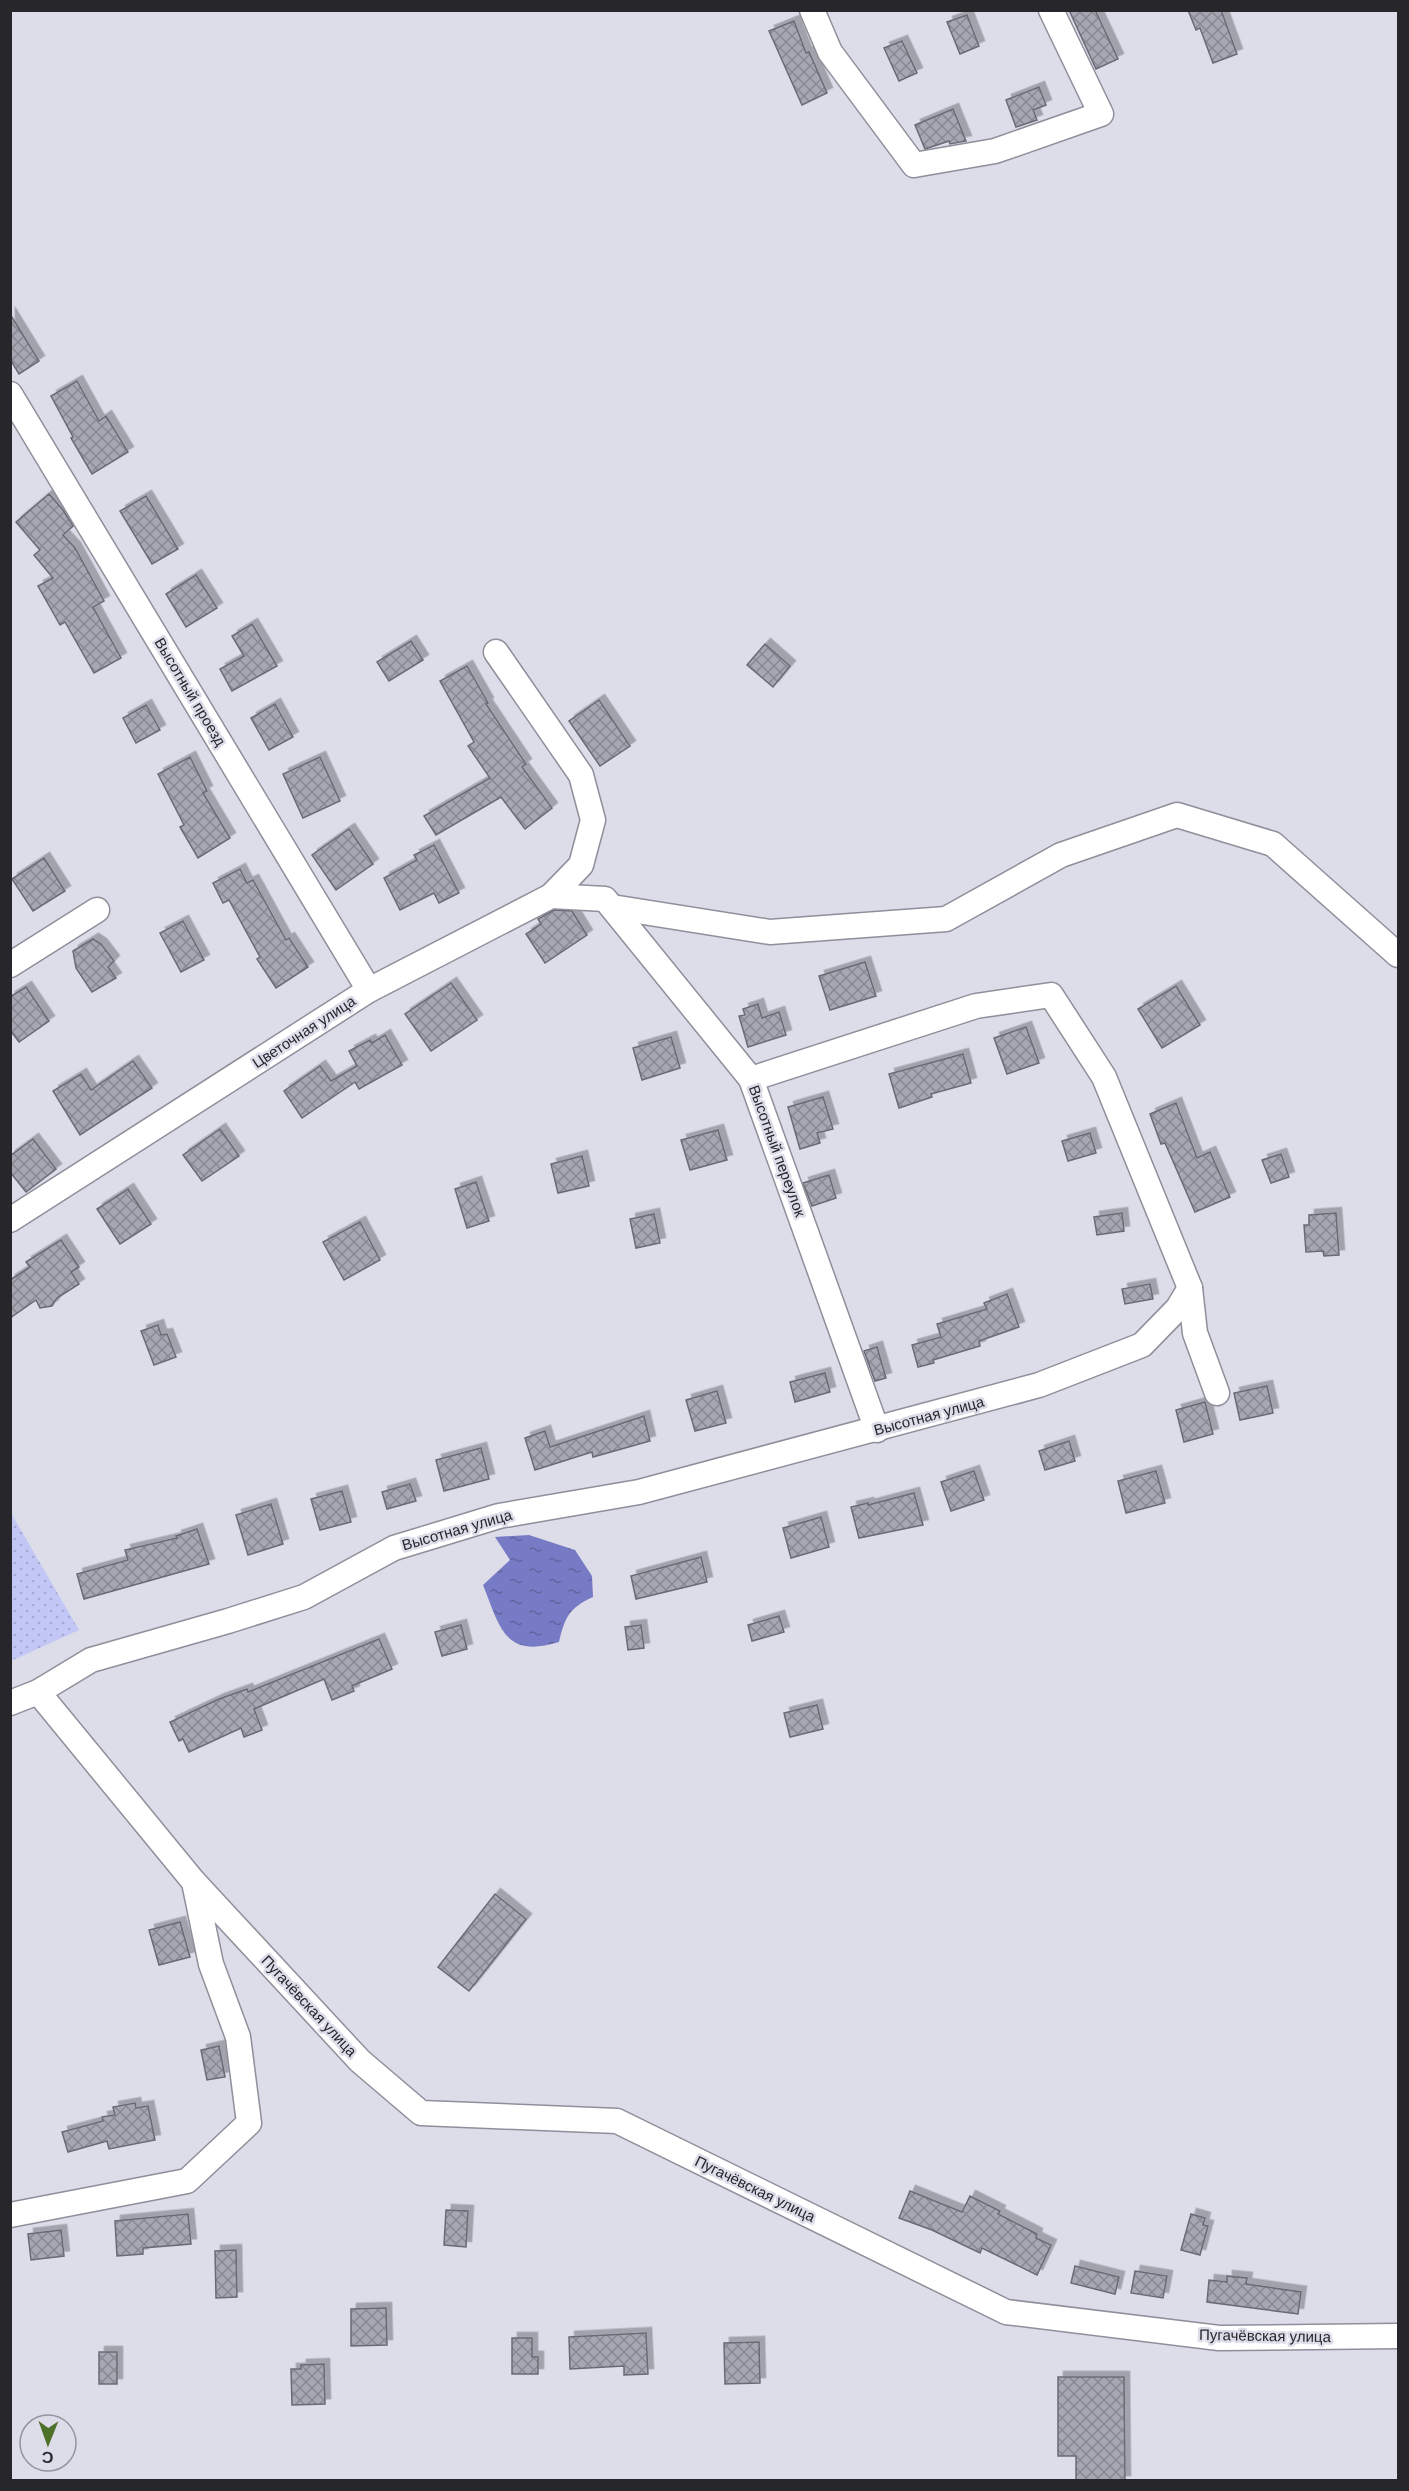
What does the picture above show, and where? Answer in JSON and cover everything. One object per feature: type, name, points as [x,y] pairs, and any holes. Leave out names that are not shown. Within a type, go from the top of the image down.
[{"type":"street","points":[[812,10],[830,52],[915,165],[995,151],[1101,114],[1051,10]]},
{"type":"street","name":"Высотный проезд","points":[[10,394],[369,990]]},
{"type":"street","points":[[496,652],[581,775],[593,820],[580,865],[551,896]]},
{"type":"street","points":[[551,896],[606,899],[612,908],[770,932],[946,919],[1060,855],[1177,815],[1273,844],[1398,955]]},
{"type":"street","name":"Цветочная улица","points":[[10,1220],[369,990],[551,896]]},
{"type":"street","name":"Высотный переулок","points":[[612,908],[751,1079],[877,1430]]},
{"type":"street","points":[[10,964],[98,910]]},
{"type":"street","points":[[751,1079],[976,1005],[1051,995],[1104,1077],[1190,1288],[1195,1333],[1217,1393]]},
{"type":"street","name":"Высотная улица","points":[[10,1703],[38,1692],[91,1660],[228,1622],[304,1597],[394,1548],[499,1516],[639,1492],[1039,1385],[1142,1345],[1178,1308],[1190,1288]]},
{"type":"street","name":"Пугачёвская улица","points":[[38,1692],[194,1882],[360,2061],[421,2113],[617,2121],[1006,2312],[1220,2338],[1398,2336]]},
{"type":"street","name":"Пугачёвская улица","points":[[10,2215],[187,2181],[249,2123],[238,2037],[211,1964],[194,1882]]},
{"type":"shaded area","points":[[11,1513],[79,1630],[10,1661]]},
{"type":"water","points":[[529,1535],[575,1550],[592,1576],[593,1597],[578,1605],[569,1614],[559,1642],[541,1646],[515,1643],[507,1636],[494,1614],[483,1585],[510,1560],[495,1537]]},
{"type":"building","points":[[1069,10],[1095,10],[1118,59],[1096,69]]},
{"type":"building","points":[[1188,10],[1221,10],[1237,54],[1213,63],[1200,28],[1196,30]]},
{"type":"building","points":[[967,15],[979,46],[960,54],[947,22]]},
{"type":"building","points":[[794,21],[806,53],[809,52],[827,93],[802,105],[769,31]]},
{"type":"building","points":[[902,41],[917,73],[899,81],[884,48]]},
{"type":"building","points":[[1039,87],[1046,105],[1033,110],[1037,120],[1016,127],[1006,100]]},
{"type":"building","points":[[953,109],[966,141],[950,144],[949,141],[925,149],[915,125]]},
{"type":"building","points":[[10,314],[39,361],[19,374],[10,359]]},
{"type":"building","points":[[77,381],[99,421],[106,416],[128,452],[92,474],[71,438],[73,437],[51,396]]},
{"type":"building","points":[[49,494],[73,526],[63,535],[75,548],[104,601],[93,607],[121,658],[94,673],[65,622],[60,625],[38,586],[53,578],[34,555],[40,550],[16,522]]},
{"type":"building","points":[[146,496],[178,549],[152,564],[120,511]]},
{"type":"building","points":[[196,575],[217,608],[186,627],[166,594]]},
{"type":"building","points":[[252,624],[277,666],[232,691],[220,669],[244,656],[232,636]]},
{"type":"building","points":[[411,641],[423,660],[389,681],[377,662]]},
{"type":"building","points":[[765,644],[790,666],[773,687],[747,665]]},
{"type":"building","points":[[467,666],[488,703],[486,704],[526,764],[522,767],[552,808],[525,829],[501,797],[436,835],[424,816],[490,778],[468,746],[474,742],[440,681]]},
{"type":"building","points":[[599,700],[630,746],[600,766],[569,721]]},
{"type":"building","points":[[275,704],[293,737],[269,750],[251,718]]},
{"type":"building","points":[[146,705],[160,730],[136,743],[123,718]]},
{"type":"building","points":[[190,757],[207,791],[203,793],[230,838],[198,858],[180,827],[184,825],[158,774]]},
{"type":"building","points":[[320,757],[340,801],[303,818],[283,774]]},
{"type":"building","points":[[349,829],[373,864],[336,890],[312,855]]},
{"type":"building","points":[[434,845],[459,893],[439,903],[434,893],[400,910],[384,878],[417,860],[414,855]]},
{"type":"building","points":[[44,858],[65,891],[33,911],[12,879]]},
{"type":"building","points":[[240,869],[247,883],[253,880],[286,940],[289,938],[308,967],[276,988],[257,959],[260,957],[229,900],[223,903],[213,883]]},
{"type":"building","points":[[554,910],[572,911],[587,935],[545,963],[526,934],[541,924],[538,919]]},
{"type":"building","points":[[183,921],[204,960],[181,972],[160,933]]},
{"type":"building","points":[[93,939],[101,944],[114,961],[108,967],[116,978],[92,992],[76,968],[73,951]]},
{"type":"building","points":[[865,962],[876,996],[830,1010],[819,976]]},
{"type":"building","points":[[451,983],[477,1020],[431,1051],[405,1014]]},
{"type":"building","points":[[1176,986],[1200,1025],[1162,1048],[1138,1009]]},
{"type":"building","points":[[26,987],[49,1021],[19,1042],[10,1030],[10,997]]},
{"type":"building","points":[[758,1004],[762,1018],[779,1012],[786,1035],[748,1047],[739,1016],[745,1015],[743,1009]]},
{"type":"building","points":[[1026,1027],[1039,1063],[1007,1074],[994,1038]]},
{"type":"building","points":[[385,1035],[402,1065],[359,1089],[355,1082],[302,1118],[284,1091],[320,1066],[331,1081],[357,1066],[349,1051],[370,1040],[372,1043]]},
{"type":"building","points":[[671,1037],[680,1068],[642,1080],[633,1048]]},
{"type":"building","points":[[963,1054],[971,1083],[931,1094],[932,1097],[899,1108],[889,1074]]},
{"type":"building","points":[[133,1061],[152,1088],[80,1135],[53,1091],[81,1074],[91,1090]]},
{"type":"building","points":[[823,1097],[833,1129],[817,1133],[820,1143],[800,1149],[788,1107]]},
{"type":"building","points":[[1176,1103],[1197,1158],[1210,1152],[1230,1197],[1195,1212],[1165,1143],[1161,1144],[1150,1114]]},
{"type":"building","points":[[220,1129],[239,1156],[202,1181],[183,1155]]},
{"type":"building","points":[[718,1130],[727,1160],[690,1170],[681,1140]]},
{"type":"building","points":[[1090,1133],[1096,1153],[1068,1161],[1062,1141]]},
{"type":"building","points":[[33,1139],[56,1169],[26,1192],[10,1172],[10,1156]]},
{"type":"building","points":[[1281,1154],[1289,1177],[1271,1183],[1262,1160]]},
{"type":"building","points":[[582,1156],[589,1186],[558,1193],[551,1164]]},
{"type":"building","points":[[829,1175],[836,1198],[812,1206],[803,1183]]},
{"type":"building","points":[[476,1182],[489,1221],[467,1228],[455,1189]]},
{"type":"building","points":[[128,1189],[151,1224],[120,1244],[97,1209]]},
{"type":"building","points":[[1122,1213],[1124,1231],[1097,1235],[1094,1217]]},
{"type":"building","points":[[1336,1213],[1339,1255],[1324,1256],[1323,1251],[1306,1252],[1304,1225],[1309,1225],[1309,1215]]},
{"type":"building","points":[[654,1214],[660,1243],[636,1248],[630,1219]]},
{"type":"building","points":[[360,1222],[380,1260],[344,1280],[323,1242]]},
{"type":"building","points":[[61,1240],[79,1267],[71,1272],[79,1284],[57,1298],[52,1306],[40,1308],[36,1300],[10,1318],[10,1280],[30,1267],[26,1262]]},
{"type":"building","points":[[1150,1284],[1153,1299],[1125,1304],[1122,1289]]},
{"type":"building","points":[[1007,1294],[1019,1327],[979,1341],[980,1346],[933,1360],[934,1363],[918,1367],[912,1345],[941,1337],[937,1324],[987,1309],[984,1303]]},
{"type":"building","points":[[158,1325],[161,1335],[167,1334],[176,1357],[154,1365],[141,1331]]},
{"type":"building","points":[[877,1347],[886,1378],[875,1381],[864,1351]]},
{"type":"building","points":[[825,1373],[830,1392],[795,1402],[790,1382]]},
{"type":"building","points":[[1267,1386],[1273,1413],[1240,1420],[1234,1393]]},
{"type":"building","points":[[717,1391],[726,1423],[695,1431],[686,1400]]},
{"type":"building","points":[[1205,1402],[1213,1434],[1184,1442],[1176,1410]]},
{"type":"building","points":[[644,1416],[650,1441],[593,1457],[592,1452],[535,1470],[525,1438],[545,1431],[550,1447]]},
{"type":"building","points":[[1069,1441],[1075,1461],[1045,1470],[1039,1451]]},
{"type":"building","points":[[481,1448],[489,1479],[444,1491],[436,1460]]},
{"type":"building","points":[[974,1471],[984,1500],[951,1511],[941,1482]]},
{"type":"building","points":[[1156,1471],[1165,1503],[1126,1513],[1118,1481]]},
{"type":"building","points":[[410,1484],[416,1501],[387,1509],[382,1492]]},
{"type":"building","points":[[342,1491],[351,1522],[320,1530],[311,1499]]},
{"type":"building","points":[[914,1493],[923,1525],[859,1538],[851,1507]]},
{"type":"building","points":[[271,1504],[283,1544],[248,1555],[236,1515]]},
{"type":"building","points":[[821,1517],[829,1547],[791,1558],[783,1528]]},
{"type":"building","points":[[197,1529],[209,1564],[84,1599],[77,1574],[128,1560],[125,1550],[177,1538],[176,1536]]},
{"type":"building","points":[[701,1557],[707,1582],[636,1599],[631,1576]]},
{"type":"building","points":[[779,1616],[784,1632],[752,1641],[748,1625]]},
{"type":"building","points":[[461,1625],[467,1649],[442,1656],[435,1632]]},
{"type":"building","points":[[641,1625],[644,1648],[628,1650],[625,1627]]},
{"type":"building","points":[[379,1639],[392,1669],[352,1686],[354,1691],[332,1700],[324,1679],[254,1709],[262,1730],[244,1737],[241,1728],[189,1752],[183,1739],[179,1741],[170,1722],[219,1699],[247,1689],[248,1692]]},
{"type":"building","points":[[817,1705],[823,1729],[790,1737],[784,1713]]},
{"type":"building","points":[[495,1894],[526,1919],[469,1991],[438,1967]]},
{"type":"building","points":[[180,1922],[190,1957],[159,1965],[149,1930]]},
{"type":"building","points":[[219,2046],[225,2077],[207,2080],[201,2050]]},
{"type":"building","points":[[135,2103],[136,2108],[148,2106],[155,2140],[109,2149],[107,2141],[68,2152],[62,2132],[103,2121],[102,2117],[115,2115],[113,2107]]},
{"type":"building","points":[[910,2191],[962,2212],[970,2196],[1000,2211],[998,2214],[1037,2234],[1036,2238],[1051,2245],[1037,2275],[982,2248],[980,2253],[932,2230],[899,2218]]},
{"type":"building","points":[[446,2210],[468,2211],[466,2247],[444,2245]]},
{"type":"building","points":[[188,2214],[191,2244],[143,2248],[143,2254],[117,2256],[115,2221]]},
{"type":"building","points":[[1191,2214],[1205,2218],[1203,2225],[1208,2226],[1200,2255],[1181,2250]]},
{"type":"building","points":[[61,2230],[64,2256],[31,2260],[28,2234]]},
{"type":"building","points":[[236,2250],[237,2297],[216,2298],[215,2251]]},
{"type":"building","points":[[1075,2266],[1119,2277],[1115,2294],[1071,2283]]},
{"type":"building","points":[[1135,2271],[1167,2276],[1163,2298],[1131,2293]]},
{"type":"building","points":[[1227,2276],[1247,2278],[1246,2284],[1301,2292],[1298,2314],[1207,2302],[1209,2280],[1227,2282]]},
{"type":"building","points":[[386,2308],[387,2345],[351,2346],[351,2309]]},
{"type":"building","points":[[646,2333],[648,2374],[624,2375],[624,2366],[570,2369],[569,2337]]},
{"type":"building","points":[[512,2338],[532,2338],[532,2357],[538,2357],[538,2374],[512,2374]]},
{"type":"building","points":[[759,2342],[760,2383],[725,2384],[724,2343]]},
{"type":"building","points":[[99,2352],[117,2352],[117,2384],[99,2384]]},
{"type":"building","points":[[324,2364],[325,2404],[292,2405],[291,2369],[301,2369],[301,2365]]},
{"type":"building","points":[[1058,2377],[1124,2377],[1125,2481],[1076,2481],[1076,2456],[1058,2456]]}]
